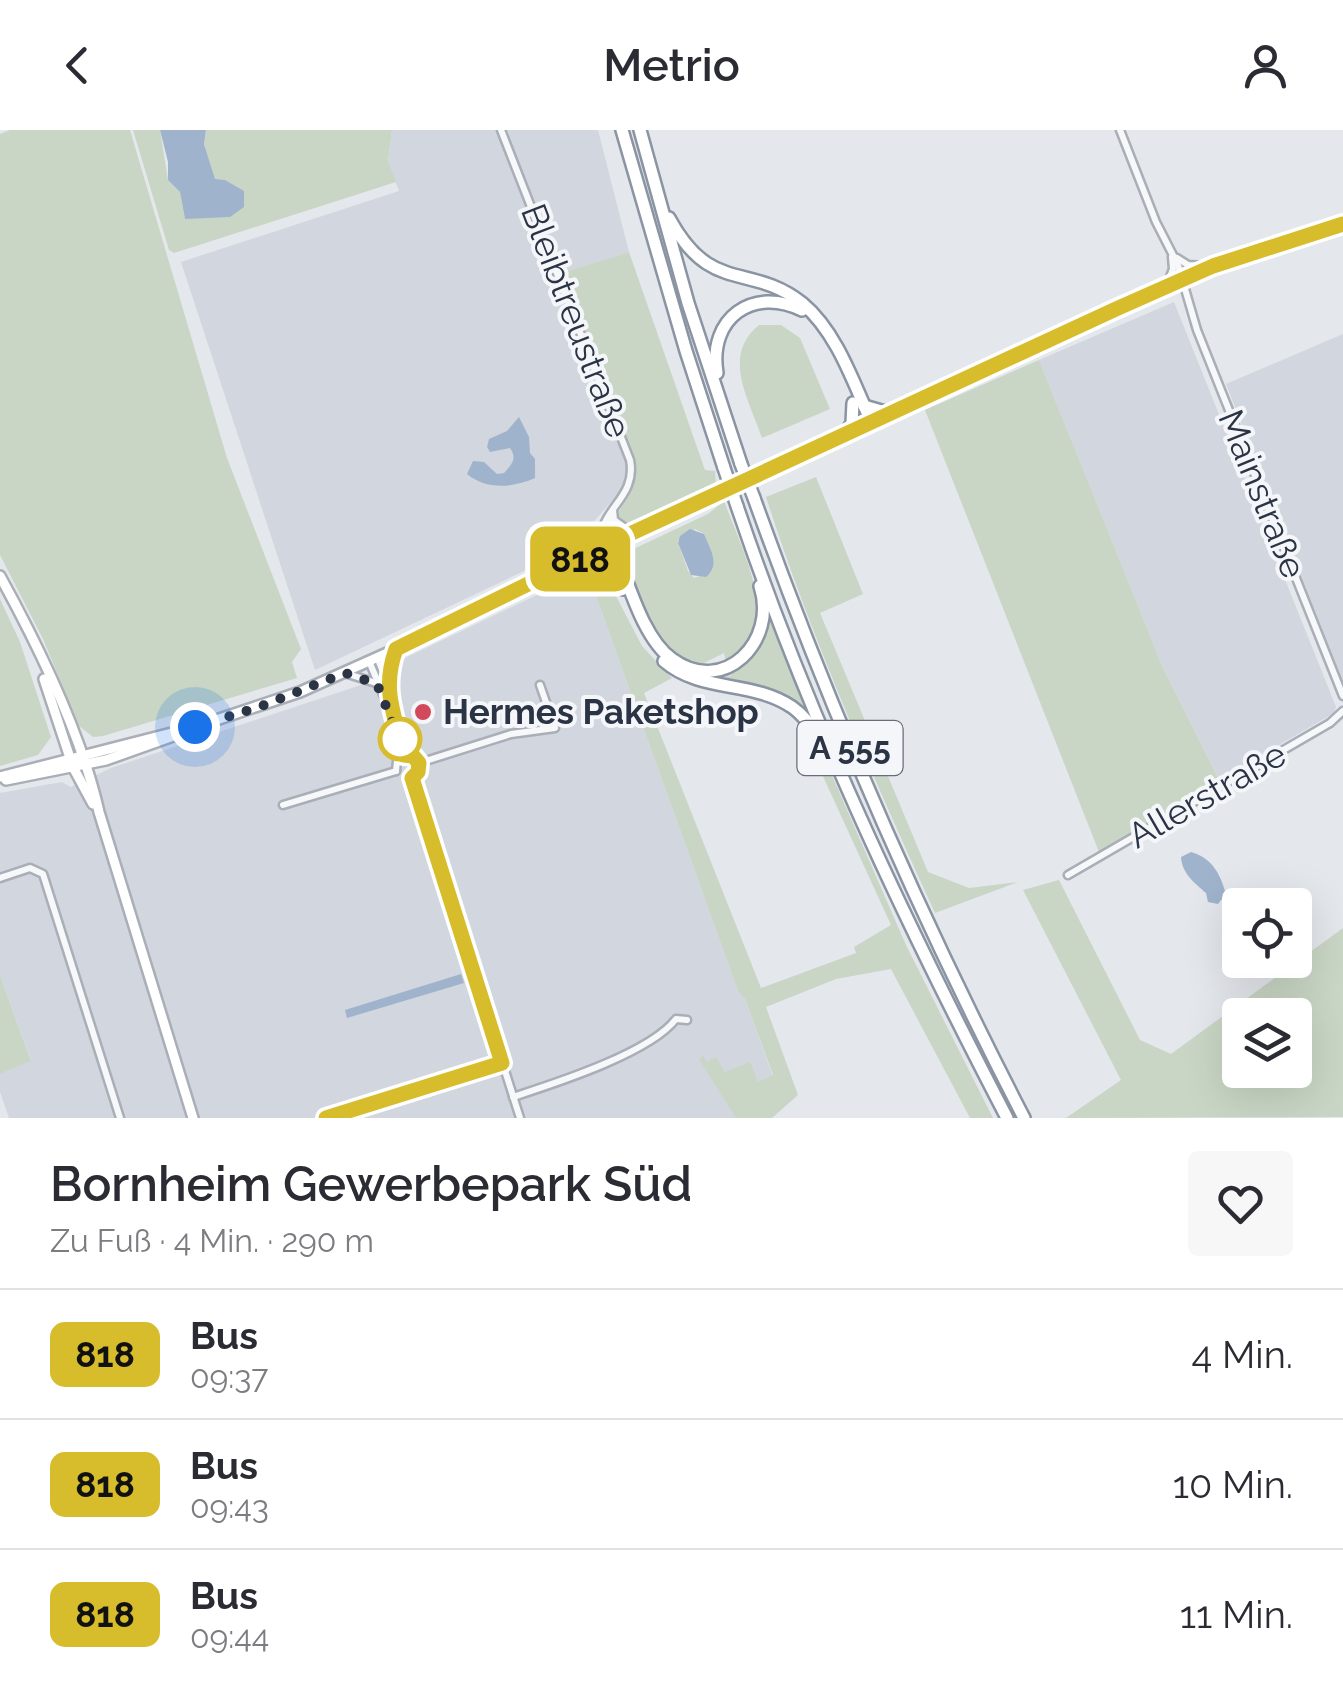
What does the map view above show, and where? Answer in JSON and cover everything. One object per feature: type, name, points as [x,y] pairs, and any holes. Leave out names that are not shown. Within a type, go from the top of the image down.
[{"type":"highway","name":"A 555","points":[[622,130],[675,317],[746,533],[832,754],[904,918],[1006,1118]]},
{"type":"highway","name":"A 555","points":[[640,130],[657,198],[740,464],[808,647],[932,937],[1024,1118]]},
{"type":"highway","points":[[657,198],[682,243],[701,261],[725,274],[776,288],[816,316],[829,334],[869,426]]},
{"type":"highway","points":[[725,416],[715,362],[721,333],[743,308],[772,300],[805,312],[820,330],[859,404],[892,414]]},
{"type":"highway","points":[[843,437],[859,404]]},
{"type":"highway","points":[[608,545],[658,644],[681,664],[709,670],[731,665],[744,656],[762,627],[764,597],[746,533]]},
{"type":"highway","points":[[608,545],[616,576],[649,645],[666,663],[690,679],[752,691],[790,706],[805,718],[832,754]]},
{"type":"highway","points":[[578,560],[598,564],[616,576]]},
{"type":"main road","points":[[0,780],[161,742],[345,673],[632,533],[1166,287],[1182,285],[1213,266],[1343,224]]},
{"type":"main road","points":[[0,576],[84,759],[193,1118]]},
{"type":"main road","points":[[35,648],[71,762],[98,812]]},
{"type":"street","name":"Bleibtreustraße","points":[[501,130],[630,460],[631,480],[600,533],[608,545]]},
{"type":"street","name":"Mainstraße","points":[[1120,130],[1171,250],[1343,696]]},
{"type":"street","points":[[1171,250],[1188,265],[1213,266]]},
{"type":"street","points":[[1166,287],[1173,269],[1171,250]]},
{"type":"street","points":[[611,513],[619,525],[632,533]]},
{"type":"street","points":[[387,682],[396,649]]},
{"type":"street","points":[[373,660],[387,682],[404,755]]},
{"type":"street","points":[[373,660],[377,684],[394,720]]},
{"type":"street","points":[[345,673],[377,684]]},
{"type":"street","points":[[419,763],[511,734],[554,728],[540,685]]},
{"type":"street","name":"Allerstraße","points":[[1068,875],[1330,724],[1343,711]]},
{"type":"street","points":[[404,755],[413,756],[419,763],[412,778],[402,778],[396,771],[396,761],[404,755]]},
{"type":"street","points":[[283,805],[396,771]]},
{"type":"street","points":[[412,778],[520,1118]]},
{"type":"street","points":[[0,878],[30,868],[43,874],[120,1118]]},
{"type":"street","points":[[513,1097],[562,1080],[664,1034],[676,1018],[687,1020]]},
{"type":"street","points":[[326,1118],[502,1063]]},
{"type":"shaded area","points":[[392,130],[598,130],[629,252],[563,273],[634,459],[636,474],[627,473],[624,487],[576,542],[524,571],[315,670],[181,262],[399,191],[388,162]]},
{"type":"shaded area","points":[[1174,302],[1336,707],[1334,713],[1219,780],[1163,668],[1039,360]]},
{"type":"shaded area","points":[[1343,334],[1343,683],[1226,384]]},
{"type":"shaded area","points":[[587,571],[738,991],[745,999],[777,1088],[742,1118],[9,1118],[0,1092],[0,1074],[31,1060],[0,975],[0,793],[62,782],[71,787],[111,768],[361,685],[395,668],[401,660]]},
{"type":"green space","points":[[10,130],[130,130],[227,458],[301,649],[292,662],[297,678],[103,736],[93,737],[79,726],[43,639],[0,555],[0,134]]},
{"type":"green space","points":[[133,130],[160,130],[168,180],[180,192],[185,219],[215,180],[204,144],[206,130],[392,130],[388,161],[396,182],[174,253],[169,250]]},
{"type":"green space","points":[[629,252],[705,470],[715,471],[716,485],[630,523],[621,521],[618,514],[633,482],[634,459],[562,273]]},
{"type":"green space","points":[[759,325],[781,325],[800,338],[830,409],[762,438],[745,393],[740,364],[748,337]]},
{"type":"green space","points":[[1039,360],[1163,668],[1219,780],[1099,852],[925,410]]},
{"type":"green space","points":[[816,477],[863,594],[820,613],[928,872],[969,888],[1018,882],[935,913],[823,656],[766,497]]},
{"type":"green space","points":[[724,501],[749,567],[758,619],[749,641],[726,662],[724,653],[700,665],[677,657],[660,639],[626,555],[708,514]],"holes":[[[695,529],[704,534],[711,572],[694,578],[678,540]]]},
{"type":"green space","points":[[587,571],[603,571],[642,646],[672,678],[644,693],[761,988],[856,953],[854,947],[891,925],[800,726],[820,748],[906,945],[993,1118],[970,1118],[891,969],[836,979],[766,1007],[798,1095],[772,1118],[736,1118],[699,1059],[703,1056],[707,1062],[716,1057],[725,1072],[750,1062],[758,1082],[773,1075],[745,999],[738,991]]},
{"type":"green space","points":[[0,599],[20,642],[51,737],[38,755],[0,766]]},
{"type":"green space","points":[[768,616],[808,716],[700,674],[731,676],[732,668]]},
{"type":"green space","points":[[1059,880],[1140,1040],[1171,1054],[1222,1017],[1222,1088],[1312,1088],[1312,998],[1247,998],[1275,978],[1312,978],[1312,951],[1343,928],[1343,1117],[1066,1118],[1121,1080],[1023,890]]},
{"type":"green space","points":[[0,975],[31,1061],[0,1074]]},
{"type":"water","points":[[160,130],[206,130],[204,144],[215,179],[244,191],[244,207],[230,217],[185,219],[180,192],[168,180]]},
{"type":"water","points":[[519,417],[535,459],[535,478],[500,486],[482,483],[467,474],[473,461],[484,462],[497,474],[504,473],[513,462],[512,452],[510,448],[490,452],[489,439],[507,431]]},
{"type":"water","points":[[690,529],[704,534],[711,551],[714,562],[706,577],[691,575],[678,543],[680,536]]},
{"type":"water","points":[[1191,852],[1210,862],[1224,888],[1218,904],[1208,902],[1206,893],[1184,868],[1181,857]]},
{"type":"water","points":[[461,974],[464,983],[347,1018],[345,1010]]},
{"type":"bus line","name":"818","points":[[326,1118],[502,1063],[412,778],[419,763],[413,756],[404,755],[394,720],[387,682],[396,649],[632,533],[1116,309],[1213,266],[1343,224]]},
{"type":"place","name":"Hermes Paketshop","points":[[423,712]]},
{"type":"route","points":[[195,727],[345,673],[377,684],[402,746],[400,739]]}]
